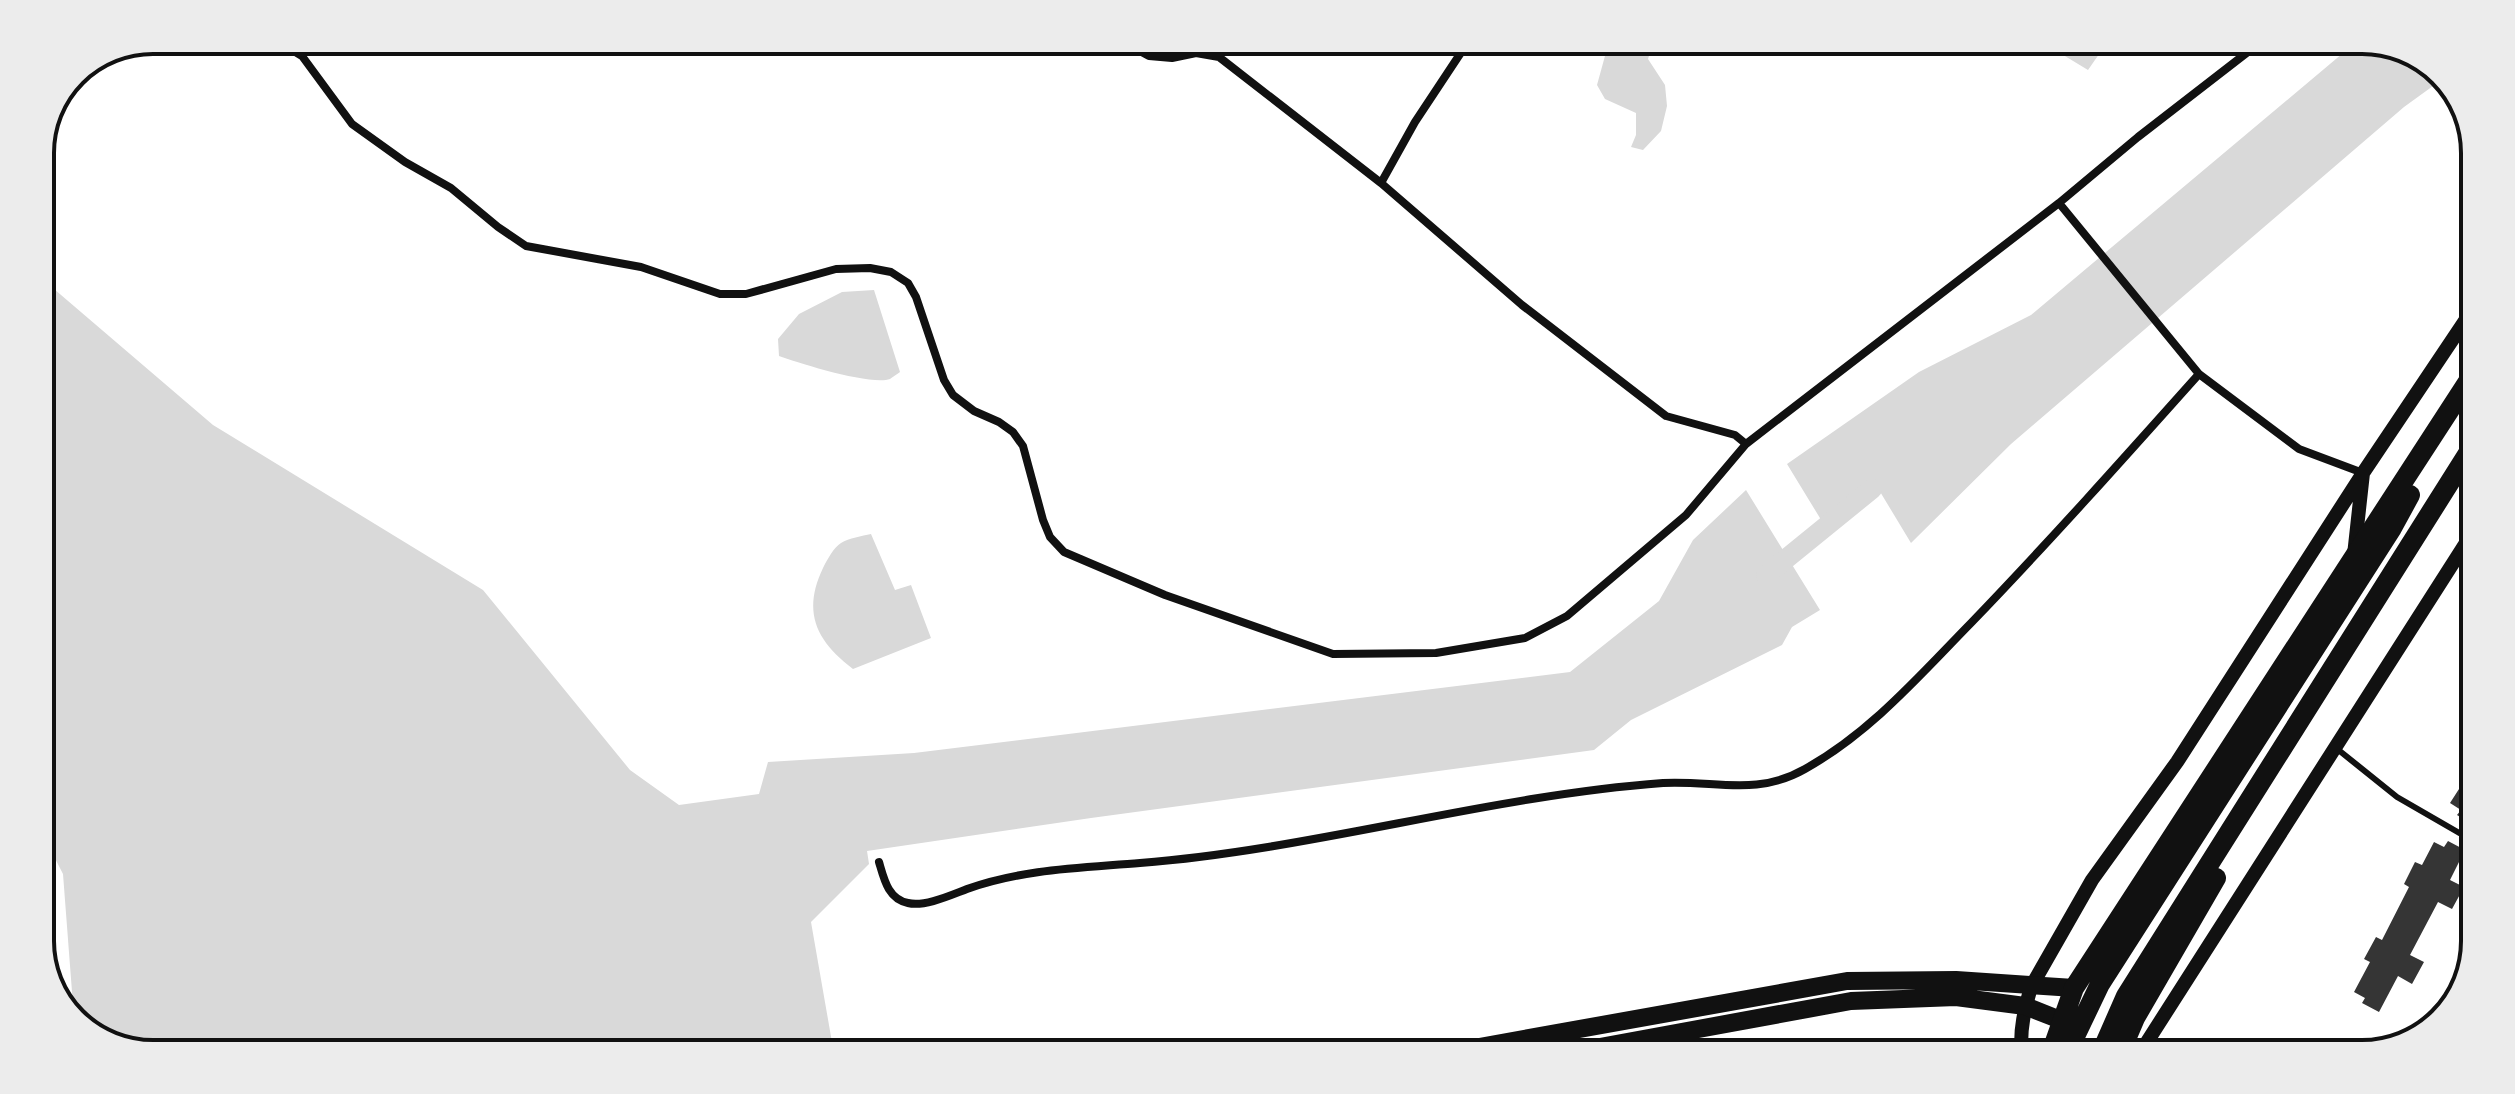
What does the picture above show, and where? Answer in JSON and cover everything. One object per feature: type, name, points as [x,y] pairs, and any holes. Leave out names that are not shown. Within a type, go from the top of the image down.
[{"type":"highway","points":[[2056,1040],[2074,988],[2461,393]]},
{"type":"highway","points":[[2073,1040],[2100,984],[2392,528],[2461,404]]},
{"type":"highway","points":[[2107,1040],[2126,996],[2461,464]]},
{"type":"highway","points":[[2126,1040],[2135,1018],[2338,666],[2461,465]]},
{"type":"main road","points":[[1518,1040],[1847,981],[1956,980],[2074,988]]},
{"type":"main road","points":[[1638,1040],[1851,1001],[1956,997],[2025,1006],[2063,1021]]},
{"type":"street","points":[[299,54],[352,124],[405,162],[451,188],[526,246],[641,267],[720,294],[746,294],[836,269],[870,268],[891,272],[908,283],[916,297],[944,380],[953,395],[974,411],[1013,432],[1023,446],[1043,520],[1050,537],[1064,552],[1165,595],[1333,654],[1436,653],[1525,638],[1567,616],[1675,525],[1746,444],[2059,203],[2245,54]]},
{"type":"street","points":[[1145,54],[1172,58],[1191,54]]},
{"type":"street","points":[[1202,54],[1219,57],[1381,183],[1522,305],[1666,416],[1735,435],[1746,444]]},
{"type":"street","points":[[1381,183],[1415,122],[1460,54]]},
{"type":"street","points":[[2059,203],[2199,374],[2299,449],[2363,473]]},
{"type":"street","points":[[2021,1040],[2025,1006],[2031,987],[2092,880],[2177,762],[2461,327]]},
{"type":"street","points":[[879,862],[885,887],[899,900],[912,905],[994,879],[1033,872],[1153,862],[1273,846],[1538,797],[1666,783],[1759,787],[1803,770],[1875,722],[2045,546],[2199,374]]},
{"type":"street","points":[[2353,562],[2363,473]]},
{"type":"street","points":[[2148,1040],[2461,551]]},
{"type":"lane","points":[[2336,748],[2397,797],[2461,834]]},
{"type":"shaded area","points":[[1606,54],[1650,54],[1648,59],[1665,85],[1667,106],[1661,131],[1643,150],[1631,147],[1636,135],[1636,113],[1605,99],[1597,85]]},
{"type":"shaded area","points":[[2062,54],[2099,54],[2088,70]]},
{"type":"shaded area","points":[[2342,54],[2382,56],[2400,62],[2412,67],[2434,85],[2404,107],[2011,444],[1911,543],[1879,490],[1823,523],[1787,464],[1919,372],[2031,315]]},
{"type":"shaded area","points":[[54,289],[213,425],[483,590],[630,770],[679,805],[759,794],[768,762],[914,753],[1570,672],[1659,601],[1693,540],[1746,490],[1820,610],[1792,627],[1782,645],[1631,720],[1594,750],[867,851],[869,864],[811,922],[832,1040],[133,1038],[103,1027],[73,999],[63,874],[54,856]]},
{"type":"shaded area","points":[[874,290],[900,372],[881,380],[852,377],[779,356],[778,339],[799,314],[842,292]]},
{"type":"shaded area","points":[[871,534],[895,590],[911,585],[931,638],[853,669],[822,636],[816,624],[814,598],[823,568],[836,547]]},
{"type":"building","points":[[2461,786],[2461,810],[2450,803]]},
{"type":"building","points":[[2448,841],[2461,848],[2461,858],[2450,880],[2461,886],[2461,892],[2452,909],[2438,902],[2410,955],[2424,962],[2412,984],[2398,976],[2379,1012],[2362,1003],[2365,998],[2354,992],[2370,962],[2364,959],[2376,937],[2382,940],[2409,887],[2404,884],[2415,862],[2422,865],[2434,842],[2444,847]]},
{"type":"waterway","points":[[1766,575],[1872,489]]}]
